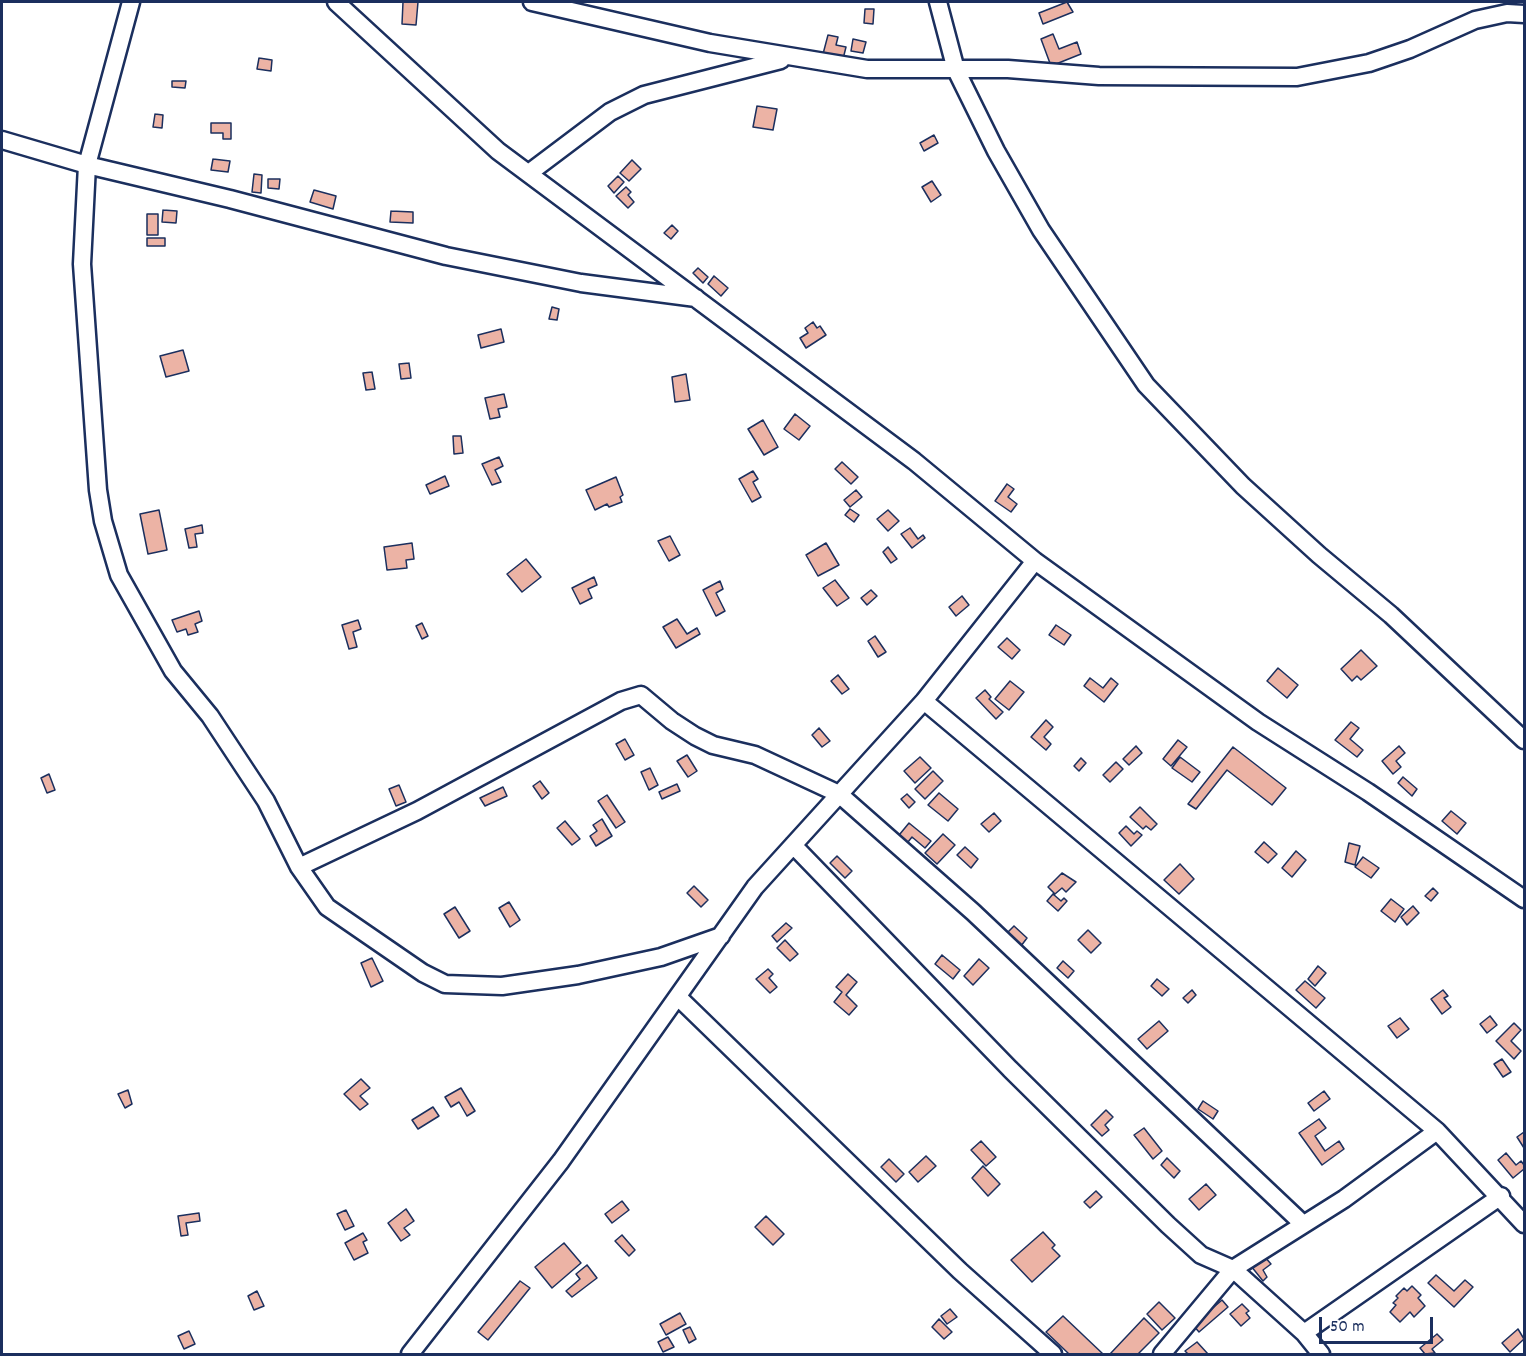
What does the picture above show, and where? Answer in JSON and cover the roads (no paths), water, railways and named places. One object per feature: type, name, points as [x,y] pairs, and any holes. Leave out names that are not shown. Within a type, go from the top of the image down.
[{"type":"street","points":[[131,2],[87,165],[82,264],[98,490],[110,551],[119,575],[160,651],[183,687],[210,716],[266,801],[299,867],[327,907],[423,973],[445,984],[502,987],[578,975],[661,957],[721,936]]},
{"type":"street","points":[[336,2],[498,151],[914,461],[1035,561],[1258,722],[1368,792],[1524,899]]},
{"type":"street","points":[[532,2],[710,43],[867,69],[1037,70],[1099,76],[1297,77],[1369,63],[1475,20],[1507,13],[1524,14]]},
{"type":"street","points":[[938,2],[956,70],[996,151],[1041,230],[1146,385],[1243,486],[1319,555],[1391,615],[1524,740]]},
{"type":"street","points":[[529,173],[610,112],[644,95],[790,58]]},
{"type":"street","points":[[2,140],[87,165],[230,199],[359,235],[457,259],[581,283],[697,298]]},
{"type":"street","points":[[420,1350],[535,1196],[755,887],[924,701],[1035,561]]},
{"type":"street","points":[[299,867],[417,811],[634,695],[641,695],[672,722],[695,736],[713,745],[755,755],[839,794],[981,920],[1303,1224]]},
{"type":"street","points":[[924,701],[1437,1131],[1501,1196],[1524,1224]]},
{"type":"street","points":[[793,845],[1010,1069],[1168,1225],[1201,1256],[1233,1269],[1304,1333],[1321,1354]]},
{"type":"street","points":[[678,998],[960,1271],[1053,1354]]},
{"type":"street","points":[[1162,1354],[1233,1269],[1344,1199],[1437,1131]]},
{"type":"street","points":[[1304,1333],[1501,1196]]}]
